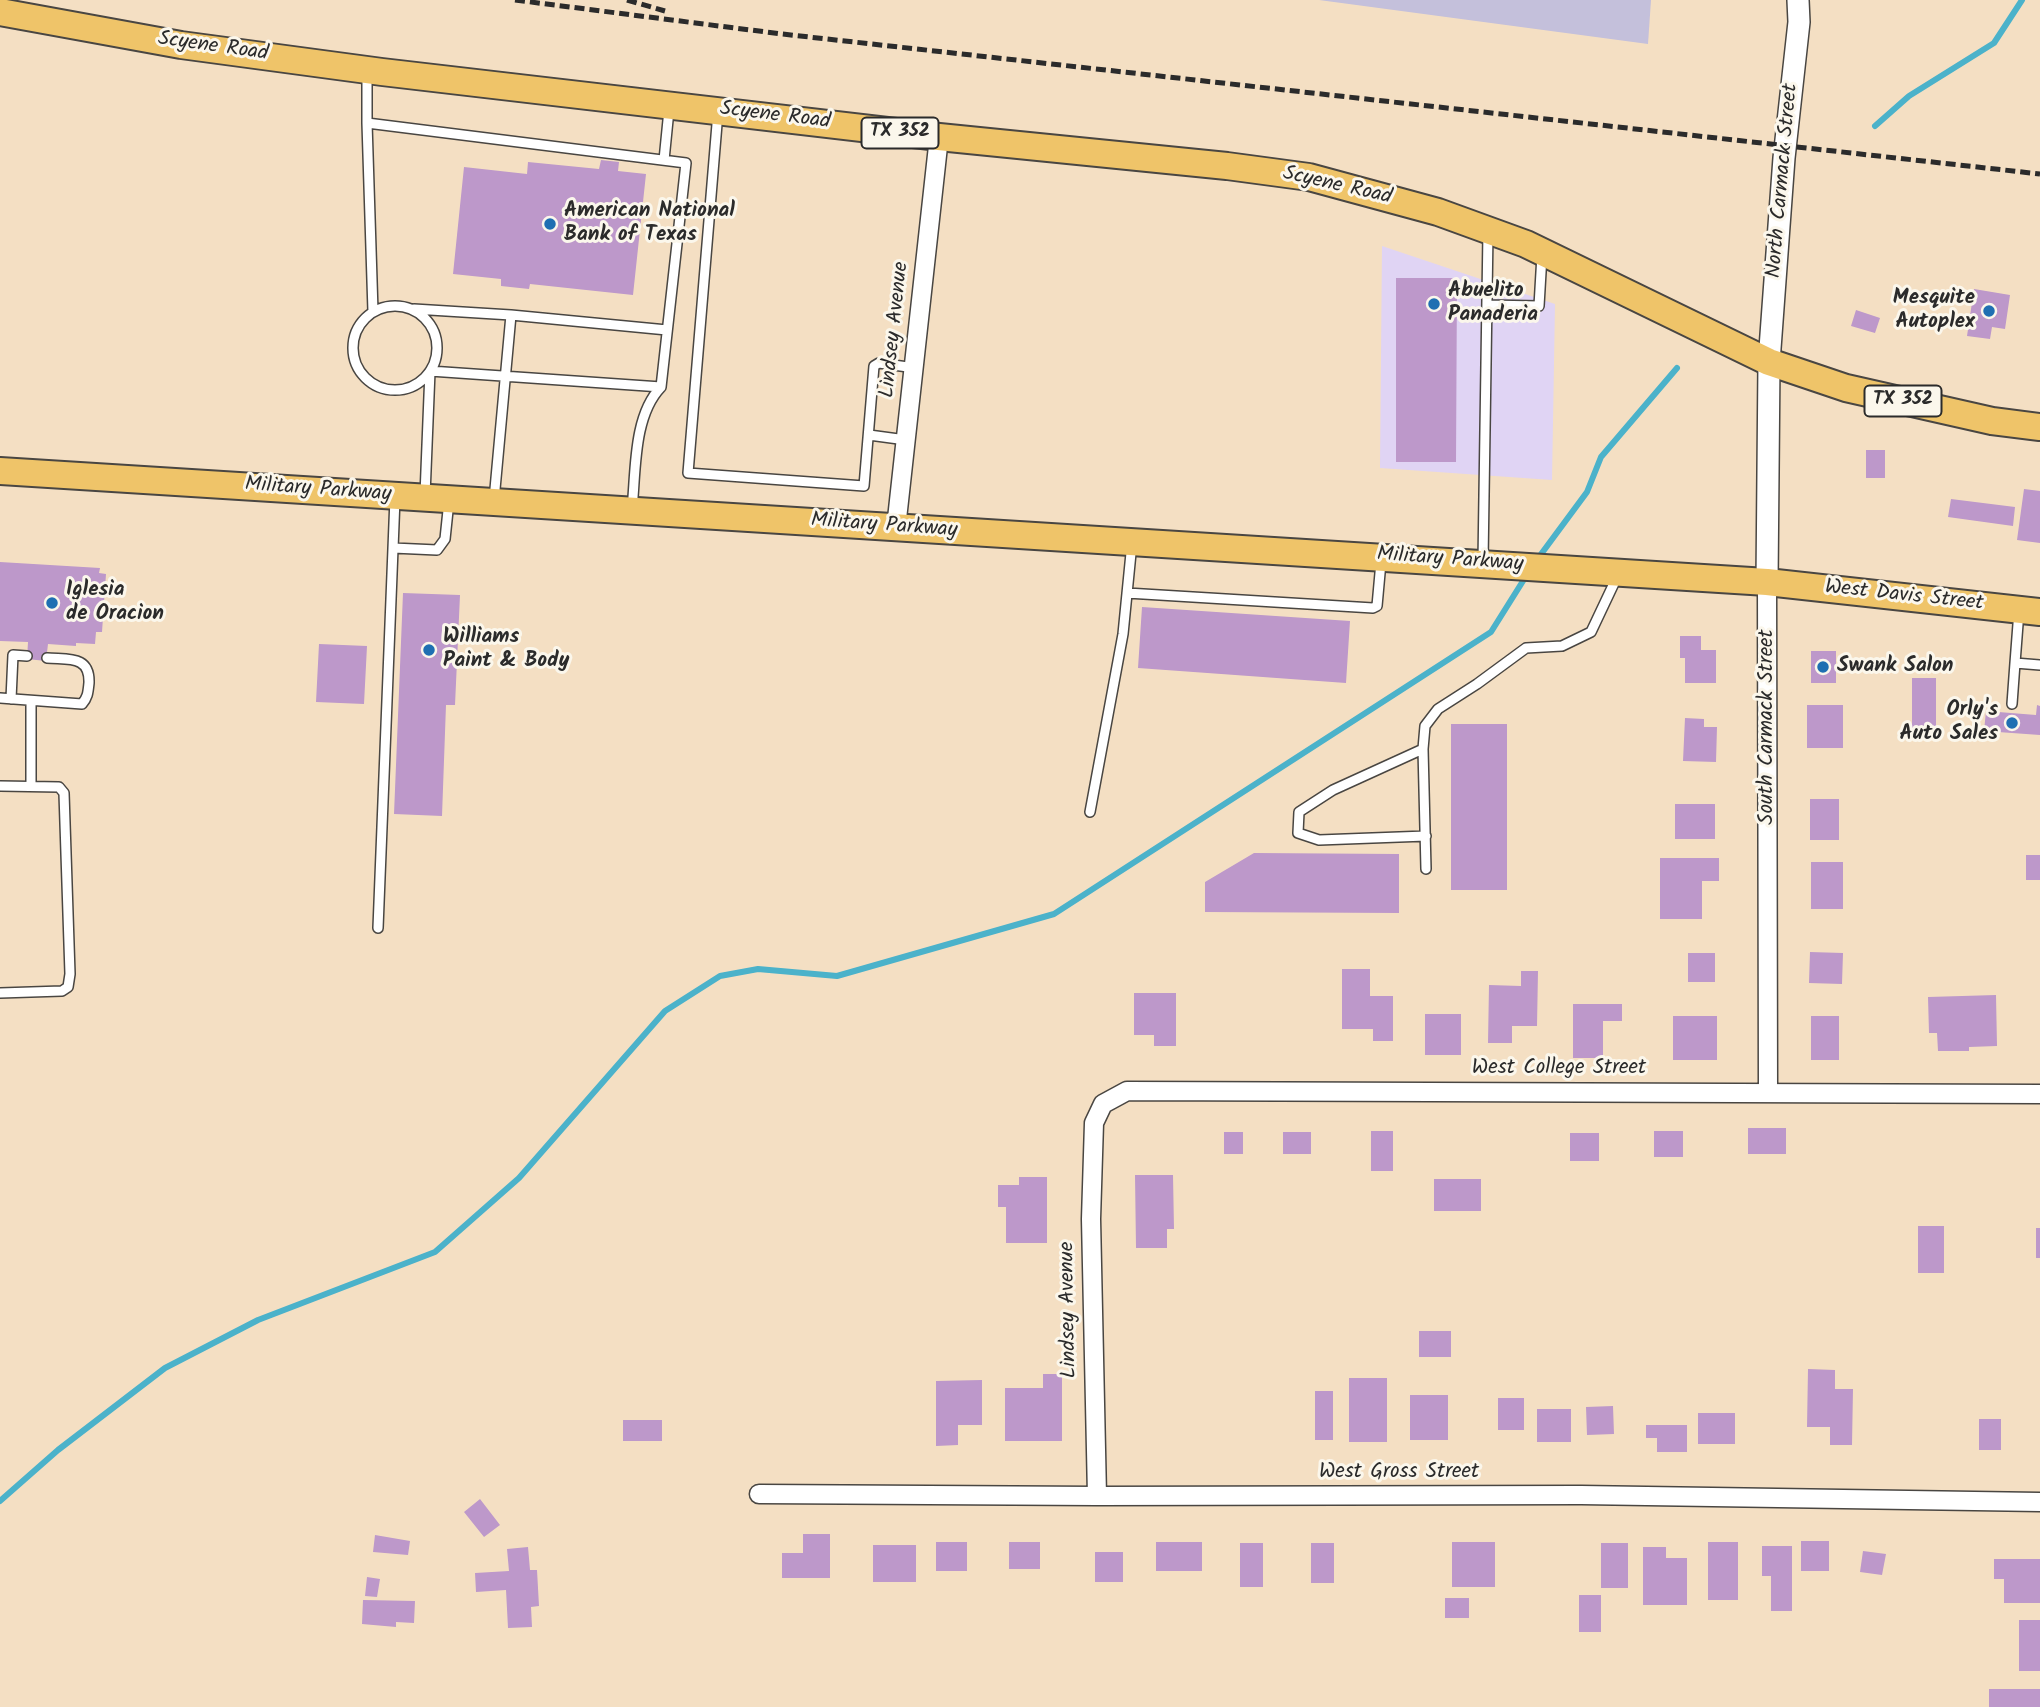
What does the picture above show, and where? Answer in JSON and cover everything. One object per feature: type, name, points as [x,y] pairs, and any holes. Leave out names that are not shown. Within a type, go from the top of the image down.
[{"type":"main road","name":"Scyene Road","points":[[0,12],[181,45],[367,70],[1309,177],[1438,212],[1488,230],[1542,252],[1769,362]]},
{"type":"main road","name":"TX 352","points":[[1769,362],[1846,388],[1992,421],[2040,427]]},
{"type":"main road","name":"Military Parkway","points":[[0,471],[1767,582]]},
{"type":"main road","name":"West Davis Street","points":[[1767,582],[2030,611]]},
{"type":"street","name":"North Carmack Street","points":[[1769,362],[1784,158],[1799,22],[1798,0]]},
{"type":"street","name":"Lindsey Avenue","points":[[896,528],[939,137]]},
{"type":"street","name":"South Carmack Street","points":[[1768,1092],[1769,362]]},
{"type":"street","name":"West College Street","points":[[1094,1124],[1103,1104],[1127,1091],[2040,1094]]},
{"type":"street","name":"Lindsey Avenue","points":[[1094,1124],[1091,1219],[1097,1496]]},
{"type":"street","name":"West Gross Street","points":[[759,1494],[1581,1495],[2040,1502]]},
{"type":"lane","points":[[367,70],[373,312]]},
{"type":"lane","points":[[664,160],[669,105]]},
{"type":"lane","points":[[718,110],[688,473],[860,488],[865,484],[874,366],[879,363],[915,368]]},
{"type":"lane","points":[[367,123],[685,163],[661,387],[650,398],[640,426],[632,510]]},
{"type":"lane","points":[[1488,230],[1487,304],[1494,564]]},
{"type":"lane","points":[[1487,304],[1539,306],[1542,252]]},
{"type":"lane","points":[[412,309],[424,317],[433,329],[437,343],[436,358],[430,371],[420,382],[400,389],[378,387],[358,369],[352,344],[363,320],[385,307],[511,315],[667,330]]},
{"type":"lane","points":[[494,502],[511,315]]},
{"type":"lane","points":[[430,371],[661,387]]},
{"type":"lane","points":[[393,548],[437,550],[445,539],[437,498],[430,371]]},
{"type":"lane","points":[[869,435],[906,440]]},
{"type":"lane","points":[[378,928],[395,496]]},
{"type":"lane","points":[[1090,812],[1123,634],[1132,541]]},
{"type":"lane","points":[[1127,593],[1373,608],[1377,606],[1382,557]]},
{"type":"lane","points":[[1426,869],[1423,750],[1425,726],[1438,709],[1478,684],[1526,648],[1562,646],[1591,632],[1619,572]]},
{"type":"lane","points":[[2012,704],[2015,663],[2030,611]]},
{"type":"lane","points":[[11,699],[13,655],[27,656]]},
{"type":"lane","points":[[0,698],[82,704],[88,698],[87,666],[79,660],[47,658]]},
{"type":"lane","points":[[2015,663],[2040,665]]},
{"type":"lane","points":[[31,701],[32,786]]},
{"type":"lane","points":[[1423,750],[1333,790],[1299,812],[1298,833],[1319,840],[1426,836]]},
{"type":"lane","points":[[0,786],[59,787],[64,793],[69,975],[68,987],[62,991],[0,993]]},
{"type":"shaded area","points":[[1319,0],[1651,0],[1648,44]]},
{"type":"shaded area","points":[[1382,246],[1555,304],[1552,480],[1380,468]]},
{"type":"building","name":"American National Bank of Texas","points":[[601,160],[619,162],[618,171],[646,174],[633,295],[530,284],[529,289],[501,286],[501,279],[453,274],[464,167],[527,174],[528,162],[599,169]]},
{"type":"building","points":[[1396,278],[1457,278],[1456,462],[1396,462]]},
{"type":"building","name":"Mesquite Autoplex","points":[[1974,289],[2010,295],[2005,329],[1992,327],[1990,339],[1967,336]]},
{"type":"building","points":[[1856,310],[1880,318],[1875,333],[1851,326]]},
{"type":"building","points":[[1866,450],[1885,450],[1885,478],[1866,478]]},
{"type":"building","points":[[2024,489],[2040,491],[2040,543],[2017,540]]},
{"type":"building","points":[[1951,499],[2015,507],[2013,526],[1948,517]]},
{"type":"building","name":"Iglesia de Oracion","points":[[0,562],[100,568],[99,573],[106,574],[102,632],[96,632],[95,644],[48,644],[46,661],[27,659],[28,642],[0,641]]},
{"type":"building","name":"Williams Paint & Body","points":[[403,593],[460,595],[455,705],[446,705],[442,816],[394,814]]},
{"type":"building","points":[[1142,607],[1350,621],[1346,683],[1138,668]]},
{"type":"building","points":[[1680,636],[1701,636],[1701,650],[1716,650],[1716,683],[1685,683],[1685,658],[1680,658]]},
{"type":"building","points":[[319,644],[367,646],[364,704],[316,702]]},
{"type":"building","name":"Swank Salon","points":[[1811,651],[1836,651],[1836,683],[1811,683]]},
{"type":"building","points":[[1912,678],[1936,678],[1936,728],[1912,728]]},
{"type":"building","points":[[1807,705],[1843,705],[1843,748],[1807,748]]},
{"type":"building","name":"Orly's Auto Sales","points":[[2037,705],[2040,706],[2040,735],[1984,731],[1986,711],[2036,715]]},
{"type":"building","points":[[1685,718],[1704,719],[1704,727],[1717,727],[1716,762],[1683,761]]},
{"type":"building","points":[[1451,724],[1507,724],[1507,890],[1451,890]]},
{"type":"building","points":[[1810,799],[1839,799],[1839,840],[1810,840]]},
{"type":"building","points":[[1675,804],[1715,804],[1715,839],[1675,839]]},
{"type":"building","points":[[1254,853],[1399,854],[1399,913],[1205,912],[1205,882]]},
{"type":"building","points":[[2026,855],[2040,855],[2040,880],[2026,880]]},
{"type":"building","points":[[1660,858],[1719,858],[1719,881],[1702,881],[1702,919],[1660,919]]},
{"type":"building","points":[[1811,862],[1843,862],[1843,909],[1811,909]]},
{"type":"building","points":[[1810,952],[1843,953],[1842,984],[1809,983]]},
{"type":"building","points":[[1688,953],[1715,953],[1715,982],[1688,982]]},
{"type":"building","points":[[1342,969],[1370,969],[1370,996],[1393,996],[1393,1041],[1373,1041],[1373,1029],[1342,1029]]},
{"type":"building","points":[[1521,971],[1538,971],[1537,1026],[1512,1026],[1512,1043],[1488,1043],[1489,985],[1521,986]]},
{"type":"building","points":[[1134,993],[1176,993],[1176,1046],[1154,1046],[1154,1035],[1134,1035]]},
{"type":"building","points":[[1996,995],[1997,1046],[1969,1047],[1969,1051],[1938,1051],[1937,1033],[1929,1033],[1928,997]]},
{"type":"building","points":[[1573,1004],[1622,1004],[1622,1021],[1603,1021],[1603,1058],[1573,1058]]},
{"type":"building","points":[[1425,1014],[1461,1014],[1461,1055],[1425,1055]]},
{"type":"building","points":[[1673,1016],[1717,1016],[1717,1060],[1673,1060]]},
{"type":"building","points":[[1811,1016],[1839,1016],[1839,1060],[1811,1060]]},
{"type":"building","points":[[1748,1128],[1786,1128],[1786,1154],[1748,1154]]},
{"type":"building","points":[[1371,1131],[1393,1131],[1393,1171],[1371,1171]]},
{"type":"building","points":[[1654,1131],[1683,1131],[1683,1157],[1654,1157]]},
{"type":"building","points":[[1224,1132],[1243,1132],[1243,1154],[1224,1154]]},
{"type":"building","points":[[1283,1132],[1311,1132],[1311,1154],[1283,1154]]},
{"type":"building","points":[[1570,1133],[1599,1133],[1599,1161],[1570,1161]]},
{"type":"building","points":[[1135,1175],[1173,1175],[1174,1229],[1167,1229],[1167,1248],[1136,1248]]},
{"type":"building","points":[[1019,1177],[1047,1177],[1047,1243],[1006,1243],[1006,1207],[998,1207],[998,1185],[1019,1185]]},
{"type":"building","points":[[1434,1179],[1481,1179],[1481,1211],[1434,1211]]},
{"type":"building","points":[[1918,1226],[1944,1226],[1944,1273],[1918,1273]]},
{"type":"building","points":[[2036,1228],[2040,1228],[2040,1258],[2036,1258]]},
{"type":"building","points":[[1419,1331],[1451,1331],[1451,1357],[1419,1357]]},
{"type":"building","points":[[1808,1369],[1835,1370],[1835,1389],[1853,1389],[1852,1445],[1830,1445],[1830,1427],[1807,1427]]},
{"type":"building","points":[[1043,1374],[1062,1374],[1062,1441],[1005,1441],[1005,1388],[1043,1388]]},
{"type":"building","points":[[1349,1378],[1387,1378],[1387,1442],[1349,1442]]},
{"type":"building","points":[[982,1380],[982,1425],[958,1425],[958,1445],[936,1446],[936,1381]]},
{"type":"building","points":[[1315,1391],[1333,1391],[1333,1440],[1315,1440]]},
{"type":"building","points":[[1410,1395],[1448,1395],[1448,1440],[1410,1440]]},
{"type":"building","points":[[1498,1398],[1524,1398],[1524,1430],[1498,1430]]},
{"type":"building","points":[[1613,1406],[1614,1434],[1587,1435],[1586,1407]]},
{"type":"building","points":[[1537,1409],[1571,1409],[1571,1442],[1537,1442]]},
{"type":"building","points":[[1698,1413],[1735,1413],[1735,1444],[1698,1444]]},
{"type":"building","points":[[1979,1419],[2001,1419],[2001,1450],[1979,1450]]},
{"type":"building","points":[[623,1420],[662,1420],[662,1441],[623,1441]]},
{"type":"building","points":[[1646,1425],[1687,1425],[1687,1452],[1657,1452],[1657,1438],[1646,1438]]},
{"type":"building","points":[[480,1499],[500,1525],[484,1537],[464,1512]]},
{"type":"building","points":[[803,1534],[830,1534],[830,1578],[782,1578],[782,1553],[803,1553]]},
{"type":"building","points":[[375,1535],[410,1541],[408,1555],[373,1552]]},
{"type":"building","points":[[1801,1541],[1829,1541],[1829,1571],[1801,1571]]},
{"type":"building","points":[[936,1542],[967,1542],[967,1571],[936,1571]]},
{"type":"building","points":[[1009,1542],[1040,1542],[1040,1569],[1009,1569]]},
{"type":"building","points":[[1156,1542],[1202,1542],[1202,1571],[1156,1571]]},
{"type":"building","points":[[1452,1542],[1495,1542],[1495,1587],[1452,1587]]},
{"type":"building","points":[[1708,1542],[1738,1542],[1738,1600],[1708,1600]]},
{"type":"building","points":[[1240,1543],[1263,1543],[1263,1587],[1240,1587]]},
{"type":"building","points":[[1311,1543],[1334,1543],[1334,1583],[1311,1583]]},
{"type":"building","points":[[1601,1543],[1628,1543],[1628,1588],[1601,1588]]},
{"type":"building","points":[[873,1545],[916,1545],[916,1582],[873,1582]]},
{"type":"building","points":[[1762,1546],[1792,1546],[1792,1611],[1771,1611],[1771,1576],[1762,1576]]},
{"type":"building","points":[[528,1547],[530,1570],[537,1570],[539,1606],[531,1607],[532,1627],[508,1628],[506,1590],[476,1592],[475,1573],[509,1571],[507,1549]]},
{"type":"building","points":[[1643,1547],[1666,1547],[1666,1558],[1687,1558],[1687,1605],[1643,1605]]},
{"type":"building","points":[[1863,1551],[1886,1554],[1882,1575],[1860,1572]]},
{"type":"building","points":[[1095,1552],[1123,1552],[1123,1582],[1095,1582]]},
{"type":"building","points":[[1994,1559],[2040,1559],[2040,1603],[2004,1603],[2004,1579],[1994,1579]]},
{"type":"building","points":[[367,1577],[380,1579],[377,1597],[365,1596]]},
{"type":"building","points":[[1579,1595],[1601,1595],[1601,1632],[1579,1632]]},
{"type":"building","points":[[1445,1598],[1469,1598],[1469,1618],[1445,1618]]},
{"type":"building","points":[[363,1600],[415,1601],[414,1623],[396,1622],[396,1627],[362,1624]]},
{"type":"building","points":[[2019,1620],[2040,1620],[2040,1671],[2019,1671]]},
{"type":"building","points":[[1989,1689],[2040,1689],[2040,1707],[1989,1707]]},
{"type":"waterway","points":[[1875,126],[1909,96],[1994,43],[2022,0]]},
{"type":"waterway","points":[[1536,561],[1587,492],[1601,457],[1677,368]]},
{"type":"waterway","points":[[0,1501],[58,1450],[165,1368],[258,1320],[435,1252],[519,1178],[665,1011],[720,976],[758,969],[837,976],[1054,914],[1491,632],[1528,573]]},
{"type":"railway","points":[[515,0],[782,34],[2040,174]]},
{"type":"railway","points":[[627,0],[665,11]]},
{"type":"place","name":"American National Bank of Texas","points":[[550,224]]},
{"type":"place","name":"Abuelito Panaderia","points":[[1434,304]]},
{"type":"place","name":"Mesquite Autoplex","points":[[1989,311]]},
{"type":"place","name":"Iglesia de Oracion","points":[[52,603]]},
{"type":"place","name":"Williams Paint & Body","points":[[429,650]]},
{"type":"place","name":"Swank Salon","points":[[1823,667]]},
{"type":"place","name":"Orly's Auto Sales","points":[[2012,723]]}]
